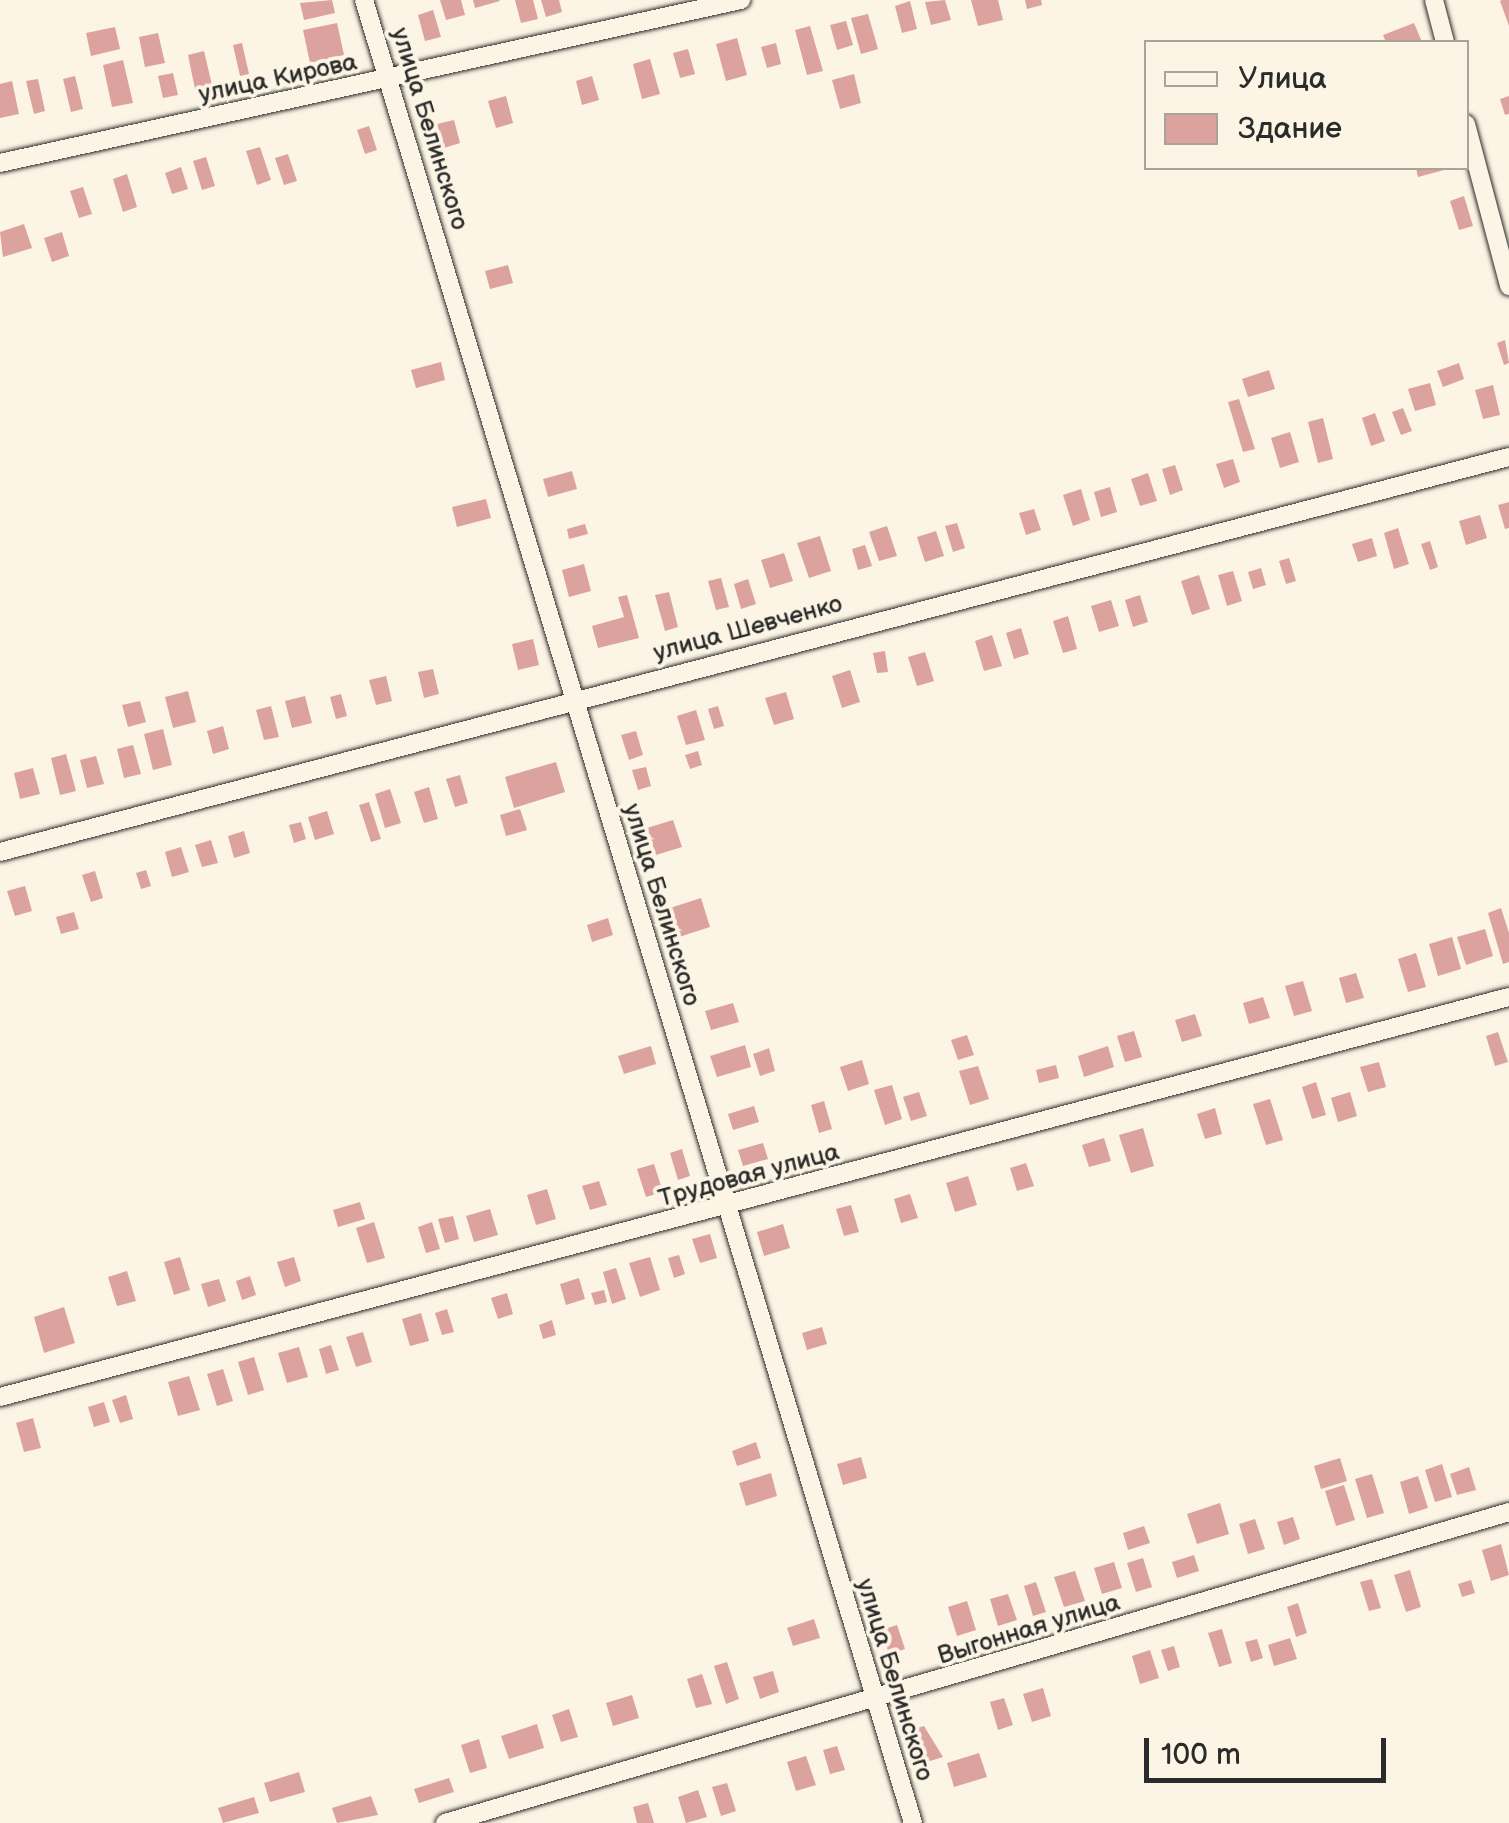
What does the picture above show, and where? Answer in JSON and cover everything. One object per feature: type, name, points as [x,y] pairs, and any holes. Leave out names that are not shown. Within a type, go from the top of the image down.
[{"type":"street","name":"улица Белинского","points":[[364,0],[913,1823]]},
{"type":"street","name":"улица Кирова","points":[[0,163],[389,82],[741,0]]},
{"type":"street","points":[[1434,0],[1444,40]]},
{"type":"street","points":[[1469,135],[1509,286]]},
{"type":"street","name":"улица Шевченко","points":[[0,852],[1509,457]]},
{"type":"street","name":"Трудовая улица","points":[[0,1397],[1509,998]]},
{"type":"street","name":"Выгонная улица","points":[[446,1823],[874,1702],[1509,1512]]},
{"type":"building","points":[[332,0],[335,13],[304,20],[300,3]]},
{"type":"building","points":[[440,0],[461,0],[465,15],[446,20]]},
{"type":"building","points":[[473,0],[499,0],[500,1],[475,8]]},
{"type":"building","points":[[515,0],[533,0],[538,19],[521,23]]},
{"type":"building","points":[[541,0],[559,0],[562,12],[546,17]]},
{"type":"building","points":[[945,0],[951,20],[931,25],[925,2]]},
{"type":"building","points":[[971,0],[998,0],[1003,20],[978,26]]},
{"type":"building","points":[[1025,0],[1041,0],[1042,5],[1027,9]]},
{"type":"building","points":[[1509,0],[1509,26],[1500,1]]},
{"type":"building","points":[[910,1],[917,29],[902,33],[895,6]]},
{"type":"building","points":[[433,10],[441,37],[425,41],[418,15]]},
{"type":"building","points":[[868,14],[878,49],[861,54],[851,18]]},
{"type":"building","points":[[846,21],[853,45],[837,50],[830,25]]},
{"type":"building","points":[[337,23],[344,55],[310,63],[303,30]]},
{"type":"building","points":[[1414,23],[1421,40],[1385,40],[1383,35]]},
{"type":"building","points":[[810,26],[823,71],[807,75],[795,30]]},
{"type":"building","points":[[115,27],[120,49],[91,56],[86,33]]},
{"type":"building","points":[[158,33],[165,63],[145,67],[139,37]]},
{"type":"building","points":[[737,38],[747,75],[726,81],[716,44]]},
{"type":"building","points":[[242,43],[249,74],[240,76],[233,45]]},
{"type":"building","points":[[776,43],[781,64],[767,68],[761,47]]},
{"type":"building","points":[[688,49],[695,74],[680,78],[673,53]]},
{"type":"building","points":[[204,51],[212,85],[195,89],[188,55]]},
{"type":"building","points":[[650,59],[660,94],[642,99],[633,64]]},
{"type":"building","points":[[123,60],[133,103],[112,107],[103,65]]},
{"type":"building","points":[[173,73],[178,95],[163,98],[158,76]]},
{"type":"building","points":[[854,74],[861,103],[840,109],[832,80]]},
{"type":"building","points":[[75,76],[83,109],[71,112],[63,79]]},
{"type":"building","points":[[592,76],[599,100],[582,105],[576,81]]},
{"type":"building","points":[[38,79],[45,111],[34,114],[26,81]]},
{"type":"building","points":[[12,81],[19,114],[0,118],[0,84]]},
{"type":"building","points":[[506,96],[513,123],[496,128],[488,101]]},
{"type":"building","points":[[1509,96],[1509,114],[1505,115],[1500,99]]},
{"type":"building","points":[[454,120],[460,143],[444,148],[437,124]]},
{"type":"building","points":[[369,126],[377,150],[365,154],[357,130]]},
{"type":"building","points":[[260,147],[271,180],[257,185],[246,151]]},
{"type":"building","points":[[288,154],[297,181],[284,185],[275,158]]},
{"type":"building","points":[[206,157],[215,186],[202,190],[193,161]]},
{"type":"building","points":[[181,167],[188,189],[172,194],[165,173]]},
{"type":"building","points":[[1416,170],[1444,170],[1418,177]]},
{"type":"building","points":[[127,174],[137,207],[123,212],[113,179]]},
{"type":"building","points":[[83,187],[92,214],[79,218],[70,191]]},
{"type":"building","points":[[1464,196],[1473,226],[1459,230],[1450,201]]},
{"type":"building","points":[[24,224],[32,248],[3,257],[0,232]]},
{"type":"building","points":[[62,232],[69,256],[52,262],[44,238]]},
{"type":"building","points":[[508,265],[513,283],[490,289],[485,271]]},
{"type":"building","points":[[1505,340],[1509,363],[1504,365],[1497,343]]},
{"type":"building","points":[[441,362],[445,380],[416,388],[411,370]]},
{"type":"building","points":[[1459,363],[1464,379],[1443,387],[1437,371]]},
{"type":"building","points":[[1269,370],[1275,389],[1248,397],[1242,379]]},
{"type":"building","points":[[1430,383],[1436,405],[1415,411],[1408,389]]},
{"type":"building","points":[[1493,385],[1500,415],[1483,419],[1475,390]]},
{"type":"building","points":[[1239,399],[1255,449],[1243,452],[1228,402]]},
{"type":"building","points":[[1403,408],[1412,431],[1401,435],[1392,412]]},
{"type":"building","points":[[1375,413],[1385,441],[1371,446],[1362,418]]},
{"type":"building","points":[[1323,418],[1333,459],[1318,463],[1308,422]]},
{"type":"building","points":[[1290,432],[1299,462],[1280,468],[1271,438]]},
{"type":"building","points":[[1233,459],[1240,482],[1224,488],[1216,464]]},
{"type":"building","points":[[1175,465],[1183,490],[1170,495],[1162,469]]},
{"type":"building","points":[[572,471],[577,489],[548,497],[543,479]]},
{"type":"building","points":[[1148,473],[1157,501],[1140,506],[1131,479]]},
{"type":"building","points":[[1110,487],[1117,512],[1101,517],[1094,492]]},
{"type":"building","points":[[1081,489],[1090,520],[1073,526],[1063,495]]},
{"type":"building","points":[[486,499],[491,518],[457,527],[452,507]]},
{"type":"building","points":[[1509,502],[1509,528],[1505,529],[1498,505]]},
{"type":"building","points":[[1034,509],[1041,530],[1026,535],[1019,513]]},
{"type":"building","points":[[1480,515],[1487,538],[1466,545],[1459,521]]},
{"type":"building","points":[[957,523],[965,548],[953,552],[945,526]]},
{"type":"building","points":[[585,524],[588,534],[569,539],[567,529]]},
{"type":"building","points":[[887,526],[897,556],[879,561],[869,532]]},
{"type":"building","points":[[1398,528],[1409,564],[1394,569],[1384,533]]},
{"type":"building","points":[[936,531],[944,556],[925,562],[917,537]]},
{"type":"building","points":[[820,536],[831,571],[809,578],[797,543]]},
{"type":"building","points":[[1372,538],[1377,556],[1358,562],[1352,544]]},
{"type":"building","points":[[1430,541],[1438,567],[1430,570],[1421,544]]},
{"type":"building","points":[[865,545],[872,566],[858,570],[852,549]]},
{"type":"building","points":[[784,553],[793,581],[770,588],[761,560]]},
{"type":"building","points":[[1289,558],[1296,581],[1286,584],[1279,561]]},
{"type":"building","points":[[584,564],[591,591],[569,597],[562,570]]},
{"type":"building","points":[[1261,568],[1266,585],[1253,589],[1248,572]]},
{"type":"building","points":[[1233,571],[1242,601],[1227,606],[1218,575]]},
{"type":"building","points":[[1199,575],[1210,609],[1192,615],[1181,581]]},
{"type":"building","points":[[721,578],[729,607],[716,610],[708,581]]},
{"type":"building","points":[[748,579],[756,604],[741,609],[734,584]]},
{"type":"building","points":[[669,592],[678,627],[665,631],[655,595]]},
{"type":"building","points":[[627,595],[639,638],[598,648],[592,626],[624,617],[618,597]]},
{"type":"building","points":[[1140,595],[1148,622],[1133,627],[1125,600]]},
{"type":"building","points":[[1111,600],[1119,626],[1099,632],[1091,606]]},
{"type":"building","points":[[1068,616],[1077,649],[1063,653],[1053,621]]},
{"type":"building","points":[[1021,628],[1029,654],[1014,659],[1006,633]]},
{"type":"building","points":[[992,635],[1002,666],[984,671],[975,641]]},
{"type":"building","points":[[533,639],[539,665],[518,670],[512,644]]},
{"type":"building","points":[[885,651],[888,672],[877,673],[873,653]]},
{"type":"building","points":[[925,652],[934,681],[917,686],[908,657]]},
{"type":"building","points":[[433,669],[439,694],[424,698],[418,672]]},
{"type":"building","points":[[850,670],[860,702],[842,708],[832,676]]},
{"type":"building","points":[[386,676],[392,701],[376,705],[369,680]]},
{"type":"building","points":[[188,691],[196,722],[173,728],[165,697]]},
{"type":"building","points":[[786,692],[794,719],[774,725],[765,698]]},
{"type":"building","points":[[341,694],[347,716],[336,719],[330,697]]},
{"type":"building","points":[[305,696],[312,723],[292,728],[285,701]]},
{"type":"building","points":[[140,701],[146,722],[128,727],[122,705]]},
{"type":"building","points":[[271,706],[279,737],[264,740],[256,710]]},
{"type":"building","points":[[718,706],[724,726],[714,729],[708,709]]},
{"type":"building","points":[[696,710],[705,740],[686,745],[677,716]]},
{"type":"building","points":[[223,726],[229,749],[213,754],[207,731]]},
{"type":"building","points":[[163,729],[172,765],[153,770],[144,734]]},
{"type":"building","points":[[636,731],[643,755],[629,760],[621,735]]},
{"type":"building","points":[[133,745],[141,774],[124,778],[117,749]]},
{"type":"building","points":[[698,751],[702,765],[690,769],[685,755]]},
{"type":"building","points":[[66,754],[76,791],[60,795],[51,758]]},
{"type":"building","points":[[96,756],[104,784],[87,788],[80,760]]},
{"type":"building","points":[[556,762],[565,792],[514,808],[505,777]]},
{"type":"building","points":[[646,767],[651,786],[638,790],[632,770]]},
{"type":"building","points":[[33,768],[40,794],[20,799],[14,773]]},
{"type":"building","points":[[460,775],[468,803],[455,807],[446,779]]},
{"type":"building","points":[[429,787],[438,819],[424,823],[414,792]]},
{"type":"building","points":[[390,789],[401,823],[385,828],[375,794]]},
{"type":"building","points":[[369,802],[381,839],[371,842],[359,805]]},
{"type":"building","points":[[520,809],[527,830],[506,836],[500,815]]},
{"type":"building","points":[[327,811],[334,834],[315,840],[308,817]]},
{"type":"building","points":[[673,820],[682,847],[656,855],[647,828]]},
{"type":"building","points":[[301,822],[306,839],[294,843],[289,825]]},
{"type":"building","points":[[244,831],[250,853],[234,858],[228,836]]},
{"type":"building","points":[[211,840],[218,863],[202,867],[195,845]]},
{"type":"building","points":[[181,847],[189,872],[172,877],[165,852]]},
{"type":"building","points":[[146,870],[151,886],[141,889],[136,873]]},
{"type":"building","points":[[95,871],[103,898],[91,902],[82,875]]},
{"type":"building","points":[[25,886],[32,911],[15,916],[7,891]]},
{"type":"building","points":[[701,898],[710,927],[679,937],[670,908]]},
{"type":"building","points":[[1501,908],[1509,933],[1509,962],[1503,964],[1488,913]]},
{"type":"building","points":[[74,912],[79,929],[61,934],[56,917]]},
{"type":"building","points":[[608,918],[613,935],[592,942],[587,925]]},
{"type":"building","points":[[1485,929],[1493,956],[1466,965],[1457,937]]},
{"type":"building","points":[[1452,937],[1461,969],[1438,976],[1429,944]]},
{"type":"building","points":[[1416,953],[1426,987],[1408,992],[1398,959]]},
{"type":"building","points":[[1356,973],[1364,998],[1346,1003],[1339,978]]},
{"type":"building","points":[[1303,981],[1312,1011],[1294,1016],[1285,986]]},
{"type":"building","points":[[1263,997],[1270,1018],[1249,1024],[1243,1003]]},
{"type":"building","points":[[733,1003],[739,1022],[711,1030],[705,1011]]},
{"type":"building","points":[[1195,1014],[1202,1036],[1182,1042],[1175,1020]]},
{"type":"building","points":[[1134,1031],[1142,1057],[1125,1062],[1117,1036]]},
{"type":"building","points":[[1498,1032],[1508,1062],[1495,1066],[1486,1036]]},
{"type":"building","points":[[967,1035],[974,1055],[958,1060],[951,1040]]},
{"type":"building","points":[[745,1045],[751,1067],[717,1077],[710,1056]]},
{"type":"building","points":[[651,1046],[656,1064],[624,1074],[618,1056]]},
{"type":"building","points":[[1108,1046],[1114,1067],[1084,1077],[1078,1056]]},
{"type":"building","points":[[769,1048],[775,1071],[760,1076],[753,1054]]},
{"type":"building","points":[[862,1060],[869,1084],[848,1091],[840,1067]]},
{"type":"building","points":[[1379,1062],[1386,1087],[1368,1092],[1360,1067]]},
{"type":"building","points":[[1056,1065],[1059,1078],[1039,1083],[1036,1070]]},
{"type":"building","points":[[978,1066],[989,1099],[970,1105],[959,1071]]},
{"type":"building","points":[[1316,1082],[1326,1115],[1312,1119],[1302,1087]]},
{"type":"building","points":[[892,1085],[902,1119],[885,1125],[874,1090]]},
{"type":"building","points":[[919,1092],[927,1116],[911,1121],[903,1097]]},
{"type":"building","points":[[1350,1092],[1357,1116],[1338,1122],[1331,1098]]},
{"type":"building","points":[[1270,1099],[1283,1140],[1266,1145],[1253,1104]]},
{"type":"building","points":[[824,1101],[832,1129],[819,1133],[811,1105]]},
{"type":"building","points":[[754,1106],[759,1122],[733,1130],[728,1114]]},
{"type":"building","points":[[1215,1108],[1222,1134],[1205,1139],[1197,1114]]},
{"type":"building","points":[[1143,1128],[1154,1166],[1131,1173],[1119,1135]]},
{"type":"building","points":[[1104,1138],[1111,1161],[1089,1167],[1082,1145]]},
{"type":"building","points":[[763,1143],[768,1159],[743,1166],[738,1150]]},
{"type":"building","points":[[682,1149],[690,1176],[678,1180],[670,1153]]},
{"type":"building","points":[[1026,1163],[1034,1186],[1017,1191],[1010,1168]]},
{"type":"building","points":[[654,1164],[663,1192],[646,1197],[637,1169]]},
{"type":"building","points":[[968,1176],[977,1205],[955,1212],[946,1183]]},
{"type":"building","points":[[599,1181],[607,1205],[590,1210],[582,1186]]},
{"type":"building","points":[[547,1189],[556,1219],[536,1225],[527,1195]]},
{"type":"building","points":[[910,1194],[918,1218],[901,1223],[894,1199]]},
{"type":"building","points":[[360,1202],[365,1219],[338,1227],[333,1210]]},
{"type":"building","points":[[851,1205],[859,1232],[844,1236],[836,1209]]},
{"type":"building","points":[[490,1209],[498,1235],[474,1242],[466,1216]]},
{"type":"building","points":[[453,1216],[459,1239],[445,1243],[438,1219]]},
{"type":"building","points":[[374,1222],[385,1258],[367,1263],[356,1228]]},
{"type":"building","points":[[432,1222],[440,1249],[426,1253],[418,1227]]},
{"type":"building","points":[[783,1224],[790,1248],[764,1256],[757,1232]]},
{"type":"building","points":[[710,1234],[717,1258],[700,1263],[692,1239]]},
{"type":"building","points":[[679,1255],[685,1274],[674,1278],[668,1258]]},
{"type":"building","points":[[180,1257],[190,1290],[174,1295],[164,1262]]},
{"type":"building","points":[[294,1257],[301,1281],[285,1287],[277,1262]]},
{"type":"building","points":[[650,1257],[660,1290],[640,1297],[629,1263]]},
{"type":"building","points":[[616,1268],[626,1299],[612,1304],[603,1272]]},
{"type":"building","points":[[127,1271],[136,1301],[117,1306],[108,1277]]},
{"type":"building","points":[[250,1276],[256,1295],[242,1300],[236,1281]]},
{"type":"building","points":[[579,1278],[585,1299],[566,1305],[560,1284]]},
{"type":"building","points":[[219,1279],[226,1301],[208,1307],[201,1284]]},
{"type":"building","points":[[604,1290],[607,1302],[595,1305],[591,1293]]},
{"type":"building","points":[[507,1293],[513,1314],[498,1319],[491,1298]]},
{"type":"building","points":[[64,1307],[75,1343],[44,1353],[34,1317]]},
{"type":"building","points":[[447,1309],[454,1332],[442,1335],[435,1313]]},
{"type":"building","points":[[421,1313],[429,1341],[410,1346],[402,1319]]},
{"type":"building","points":[[552,1320],[556,1335],[543,1339],[539,1325]]},
{"type":"building","points":[[822,1327],[827,1344],[807,1350],[802,1333]]},
{"type":"building","points":[[363,1332],[372,1362],[356,1367],[346,1337]]},
{"type":"building","points":[[331,1345],[339,1370],[326,1374],[319,1349]]},
{"type":"building","points":[[299,1347],[308,1377],[287,1383],[278,1353]]},
{"type":"building","points":[[254,1357],[264,1390],[248,1395],[238,1362]]},
{"type":"building","points":[[223,1369],[233,1401],[217,1406],[207,1374]]},
{"type":"building","points":[[189,1376],[200,1410],[178,1416],[168,1382]]},
{"type":"building","points":[[126,1395],[133,1419],[120,1423],[112,1400]]},
{"type":"building","points":[[104,1402],[110,1422],[94,1427],[88,1407]]},
{"type":"building","points":[[33,1418],[41,1448],[24,1452],[16,1423]]},
{"type":"building","points":[[756,1442],[761,1458],[737,1466],[732,1451]]},
{"type":"building","points":[[861,1457],[867,1478],[843,1485],[837,1464]]},
{"type":"building","points":[[1340,1458],[1347,1481],[1321,1489],[1314,1466]]},
{"type":"building","points":[[1442,1464],[1452,1497],[1435,1502],[1425,1470]]},
{"type":"building","points":[[1469,1467],[1476,1490],[1457,1495],[1450,1474]]},
{"type":"building","points":[[771,1473],[777,1496],[746,1506],[739,1483]]},
{"type":"building","points":[[1372,1474],[1384,1513],[1367,1518],[1355,1479]]},
{"type":"building","points":[[1418,1476],[1428,1508],[1409,1514],[1400,1482]]},
{"type":"building","points":[[1344,1485],[1355,1520],[1336,1526],[1325,1491]]},
{"type":"building","points":[[1220,1503],[1229,1534],[1197,1544],[1187,1514]]},
{"type":"building","points":[[1293,1517],[1300,1539],[1284,1545],[1277,1522]]},
{"type":"building","points":[[1255,1519],[1265,1549],[1248,1554],[1239,1524]]},
{"type":"building","points":[[1144,1526],[1150,1543],[1128,1550],[1123,1533]]},
{"type":"building","points":[[1501,1544],[1509,1575],[1491,1581],[1482,1550]]},
{"type":"building","points":[[1194,1555],[1199,1571],[1177,1578],[1172,1562]]},
{"type":"building","points":[[1143,1558],[1152,1587],[1136,1592],[1127,1563]]},
{"type":"building","points":[[1114,1562],[1122,1588],[1102,1594],[1094,1568]]},
{"type":"building","points":[[1410,1570],[1421,1607],[1406,1612],[1394,1575]]},
{"type":"building","points":[[1075,1571],[1085,1601],[1064,1607],[1054,1577]]},
{"type":"building","points":[[1372,1579],[1381,1608],[1369,1611],[1360,1582]]},
{"type":"building","points":[[1471,1580],[1475,1593],[1462,1597],[1458,1584]]},
{"type":"building","points":[[1036,1582],[1046,1612],[1033,1616],[1024,1586]]},
{"type":"building","points":[[1008,1594],[1017,1620],[998,1626],[990,1599]]},
{"type":"building","points":[[967,1601],[976,1630],[957,1636],[948,1607]]},
{"type":"building","points":[[1298,1603],[1307,1633],[1296,1637],[1287,1607]]},
{"type":"building","points":[[814,1619],[820,1638],[793,1646],[787,1628]]},
{"type":"building","points":[[897,1625],[905,1649],[889,1654],[881,1630]]},
{"type":"building","points":[[1222,1629],[1232,1663],[1219,1667],[1208,1633]]},
{"type":"building","points":[[1290,1638],[1297,1659],[1274,1666],[1268,1645]]},
{"type":"building","points":[[1257,1639],[1263,1658],[1251,1662],[1245,1642]]},
{"type":"building","points":[[1174,1646],[1180,1667],[1168,1671],[1161,1650]]},
{"type":"building","points":[[1150,1650],[1159,1678],[1140,1684],[1132,1656]]},
{"type":"building","points":[[727,1662],[739,1699],[726,1704],[714,1666]]},
{"type":"building","points":[[773,1671],[779,1692],[760,1699],[753,1677]]},
{"type":"building","points":[[702,1674],[712,1704],[696,1708],[687,1679]]},
{"type":"building","points":[[1043,1688],[1051,1716],[1032,1722],[1023,1694]]},
{"type":"building","points":[[632,1695],[639,1718],[613,1726],[606,1703]]},
{"type":"building","points":[[1004,1698],[1013,1725],[998,1730],[990,1702]]},
{"type":"building","points":[[569,1709],[578,1737],[561,1742],[552,1715]]},
{"type":"building","points":[[537,1724],[544,1748],[509,1759],[501,1736]]},
{"type":"building","points":[[924,1726],[943,1757],[914,1766],[904,1732]]},
{"type":"building","points":[[479,1739],[487,1768],[470,1773],[461,1745]]},
{"type":"building","points":[[837,1746],[845,1770],[830,1774],[823,1750]]},
{"type":"building","points":[[979,1753],[987,1777],[954,1787],[947,1763]]},
{"type":"building","points":[[806,1756],[816,1785],[796,1791],[787,1762]]},
{"type":"building","points":[[299,1772],[305,1792],[270,1802],[264,1783]]},
{"type":"building","points":[[449,1778],[454,1792],[419,1803],[414,1789]]},
{"type":"building","points":[[727,1783],[736,1811],[721,1816],[712,1787]]},
{"type":"building","points":[[698,1790],[707,1817],[686,1823],[678,1797]]},
{"type":"building","points":[[371,1796],[378,1815],[337,1823],[332,1808]]},
{"type":"building","points":[[254,1797],[259,1813],[223,1823],[218,1808]]},
{"type":"building","points":[[648,1803],[654,1823],[637,1823],[633,1807]]}]
